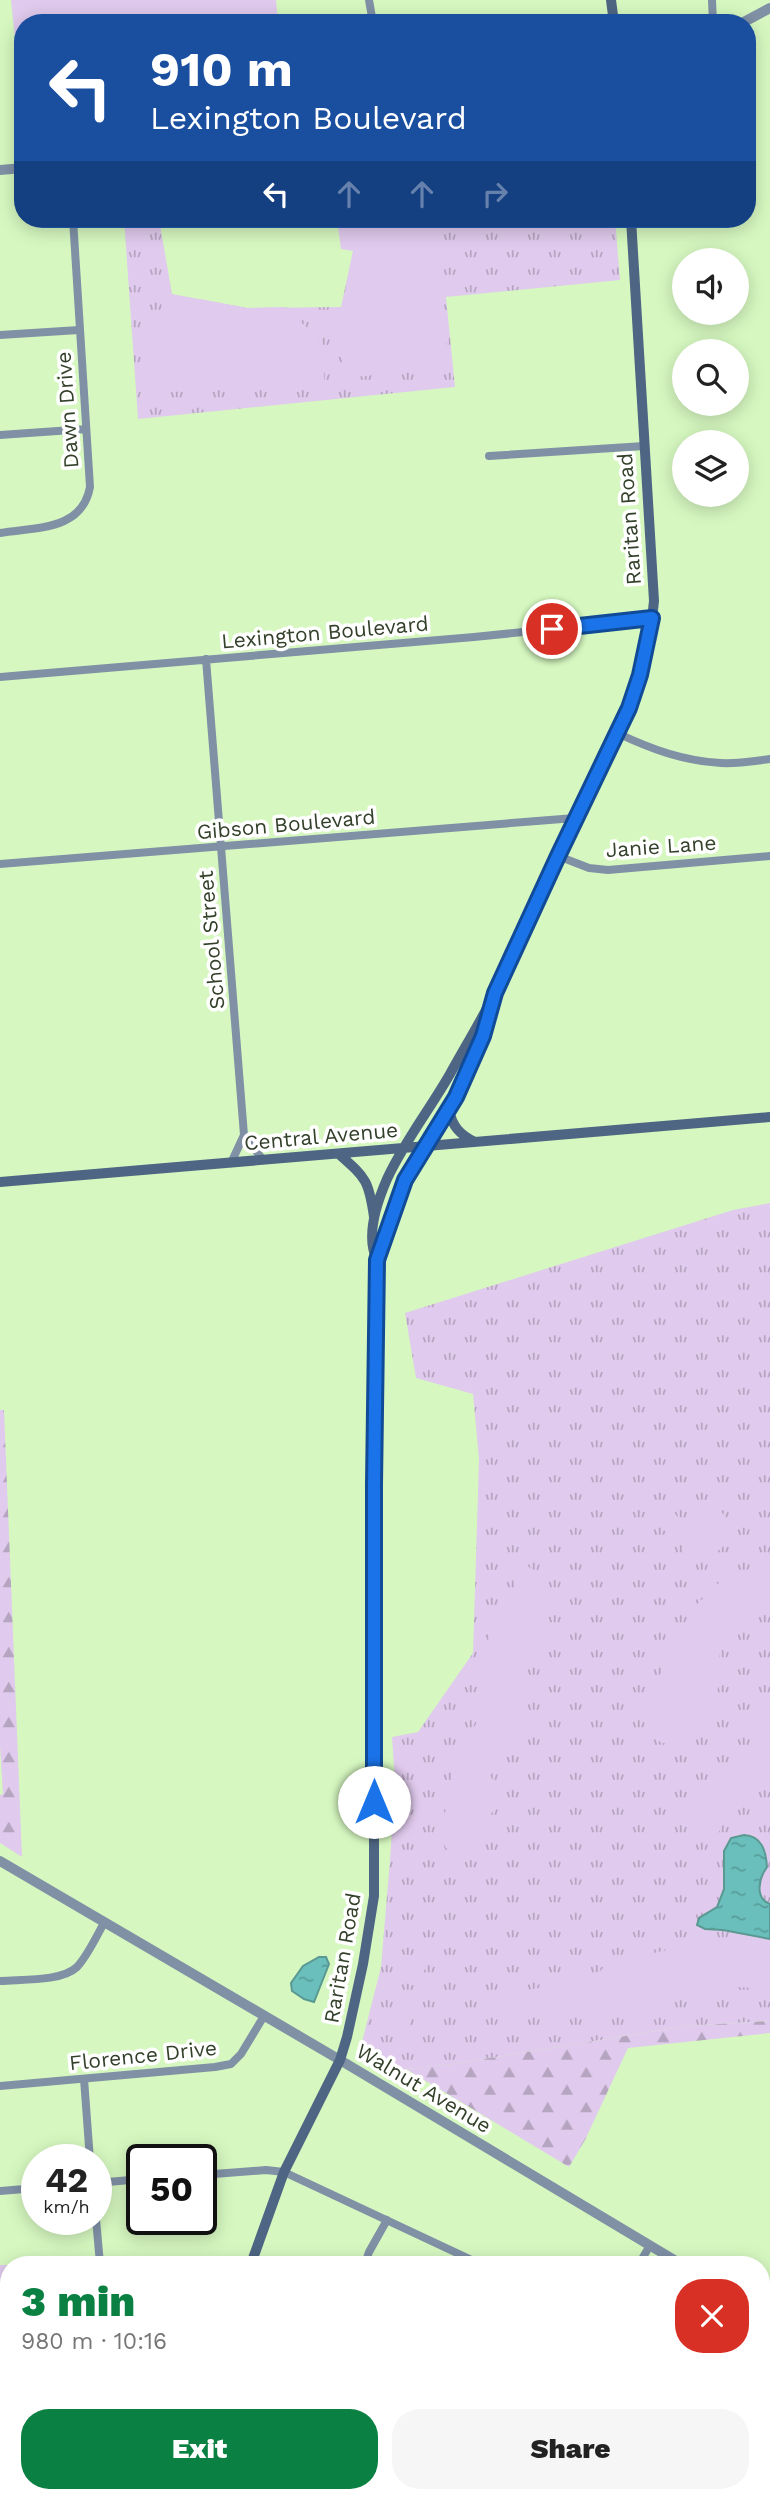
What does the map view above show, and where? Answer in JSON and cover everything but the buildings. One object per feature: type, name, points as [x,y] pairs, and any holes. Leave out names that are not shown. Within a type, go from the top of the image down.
[{"type":"main road","name":"Raritan Road","points":[[377,1260],[372,1244],[374,1221],[387,1181],[495,993],[629,708],[640,675],[654,601],[632,228]]},
{"type":"main road","name":"Raritan Road","points":[[254,2256],[284,2172],[340,2060],[363,1964],[374,1896],[377,1260],[400,1189],[449,1110],[477,1052],[495,993]]},
{"type":"main road","points":[[449,1110],[451,1122],[459,1132],[475,1142]]},
{"type":"main road","name":"Central Avenue","points":[[0,1182],[770,1117]]},
{"type":"main road","points":[[340,1155],[365,1179],[374,1221]]},
{"type":"street","name":"Dawn Drive","points":[[0,533],[71,520],[85,506],[90,487],[73,228]]},
{"type":"street","points":[[0,335],[79,330]]},
{"type":"street","points":[[0,435],[86,429]]},
{"type":"street","points":[[489,456],[644,446]]},
{"type":"street","name":"Lexington Boulevard","points":[[0,677],[474,637],[652,618]]},
{"type":"street","name":"School Street","points":[[206,659],[244,1135],[231,1163]]},
{"type":"street","points":[[617,733],[655,751],[682,758],[723,763],[770,759]]},
{"type":"street","name":"Gibson Boulevard","points":[[0,864],[575,818]]},
{"type":"street","name":"Janie Lane","points":[[558,856],[589,868],[608,870],[770,856]]},
{"type":"street","points":[[244,1135],[263,1160]]},
{"type":"street","name":"Walnut Avenue","points":[[0,1861],[667,2256]]},
{"type":"street","points":[[0,1981],[57,1977],[68,1973],[82,1961],[104,1923]]},
{"type":"street","name":"Florence Drive","points":[[0,2086],[230,2064],[241,2054],[264,2016]]},
{"type":"street","points":[[84,2079],[89,2144]]},
{"type":"street","points":[[217,2174],[266,2170],[284,2172],[463,2256]]},
{"type":"street","points":[[0,2191],[21,2189]]},
{"type":"street","points":[[368,2256],[387,2220]]},
{"type":"street","points":[[97,2235],[99,2256]]},
{"type":"street","points":[[643,2256],[649,2246]]},
{"type":"green space","points":[[11,0],[276,0],[277,14],[14,14],[14,30]]},
{"type":"green space","points":[[125,228],[161,228],[172,294],[247,308],[341,307],[353,251],[341,249],[338,228],[616,228],[620,280],[446,297],[455,387],[138,419]]},
{"type":"green space","points":[[358,228],[439,228],[448,368],[344,378],[338,315],[342,307]]},
{"type":"green space","points":[[200,299],[247,308],[285,307],[323,343],[324,380],[148,394],[142,355],[162,314]]},
{"type":"green space","points":[[770,1203],[770,2021],[687,2026],[453,2064],[406,2069],[393,2074],[366,2057],[362,2042],[381,1967],[395,1782],[392,1737],[418,1732],[473,1653],[479,1459],[473,1394],[416,1378],[405,1313],[733,1210]]},
{"type":"green space","points":[[0,1410],[4,1410],[22,1857],[0,1843],[0,1795],[3,1794],[0,1746]]},
{"type":"green space","points":[[668,1506],[680,1519],[688,1523],[712,1508],[722,1512],[729,1526],[729,1539],[703,1561],[688,1565],[683,1551],[686,1540],[664,1530],[659,1523],[661,1508]]},
{"type":"green space","points":[[527,1553],[527,1565],[537,1571],[530,1581],[543,1603],[543,1631],[526,1666],[525,1702],[515,1742],[501,1766],[490,1775],[498,1792],[496,1803],[474,1846],[460,1855],[445,1847],[441,1832],[456,1760],[459,1749],[476,1724],[474,1698],[483,1670],[490,1629],[495,1616],[512,1599],[516,1589],[507,1560],[511,1555]]},
{"type":"green space","points":[[770,1560],[770,1606],[740,1621],[725,1634],[719,1651],[720,1681],[705,1713],[687,1735],[677,1741],[667,1743],[657,1740],[646,1728],[642,1712],[691,1610],[727,1575],[757,1567]]},
{"type":"green space","points":[[770,1700],[770,1781],[724,1823],[713,1842],[701,1837],[690,1825],[687,1812],[690,1800],[707,1780],[751,1751],[754,1743],[750,1728],[752,1718]]},
{"type":"green space","points":[[647,1790],[659,1794],[650,1817],[639,1814]]},
{"type":"green space","points":[[433,1903],[445,1907],[438,1926],[427,1923]]},
{"type":"green space","points":[[418,1942],[432,1947],[419,1987],[405,1983]]},
{"type":"green space","points":[[738,1944],[770,1950],[770,1989],[722,1986],[647,2010],[594,2016],[561,2012],[515,2021],[506,2018],[501,2020],[503,2009],[491,1998],[506,1993],[571,1983],[600,1971],[616,1957],[641,1956],[689,1945]]},
{"type":"green space","points":[[403,1991],[420,1996],[414,2015],[397,2010]]},
{"type":"green space","points":[[398,2015],[411,2018],[406,2034],[394,2030]]},
{"type":"green space","points":[[770,2021],[770,2033],[628,2048],[585,2140],[569,2167],[406,2069],[453,2064],[687,2026]]},
{"type":"water","points":[[744,1835],[759,1841],[766,1855],[767,1867],[762,1877],[760,1893],[770,1904],[770,1939],[705,1929],[697,1925],[699,1918],[717,1907],[724,1889],[724,1851],[731,1838]]},
{"type":"water","points":[[319,1957],[326,1957],[329,1964],[314,2002],[292,1991],[291,1983],[303,1966]]},
{"type":"route","points":[[374,1802],[377,1260],[405,1180],[456,1097],[477,1052],[495,993],[629,708],[640,675],[652,618],[552,629]]}]
